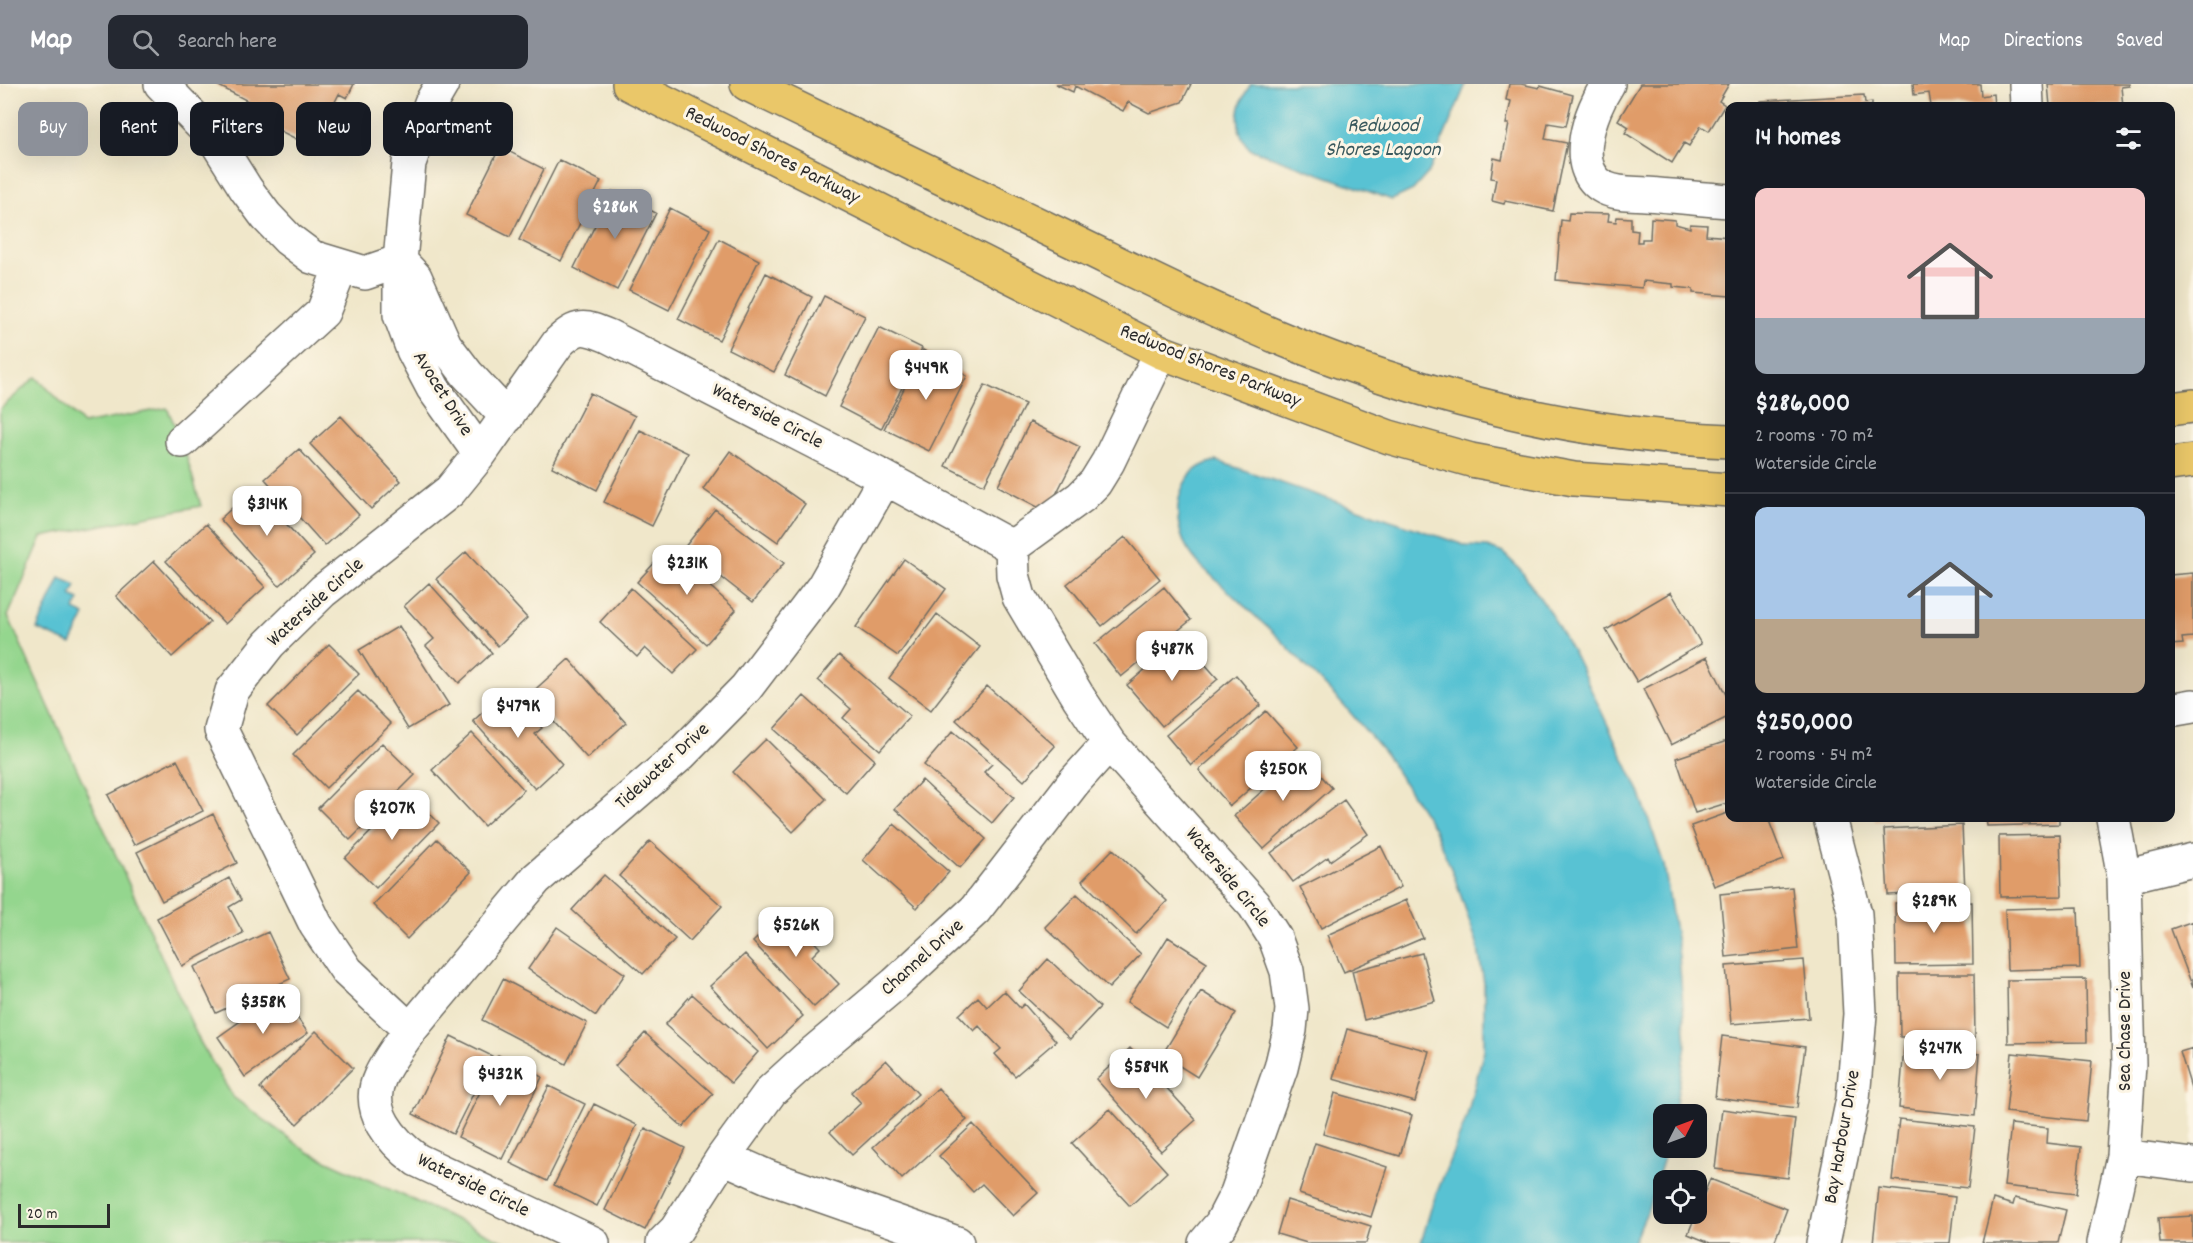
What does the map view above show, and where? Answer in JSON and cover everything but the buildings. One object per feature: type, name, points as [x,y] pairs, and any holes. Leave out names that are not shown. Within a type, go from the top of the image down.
[{"type":"main road","name":"Redwood Shores Parkway","points":[[629,84],[1161,352],[1389,437],[1471,460],[1574,479],[1725,490]]},
{"type":"main road","points":[[747,84],[1212,308],[1307,349],[1379,375],[1476,403],[1550,420],[1630,432],[1725,441]]},
{"type":"main road","points":[[2175,408],[2193,406]]},
{"type":"main road","points":[[2175,463],[2193,461]]},
{"type":"street","points":[[161,84],[214,138],[259,207],[288,239],[312,257],[364,273],[400,261]]},
{"type":"street","name":"Avocet Drive","points":[[442,84],[431,103],[409,163],[400,261],[400,315],[413,350],[433,388],[480,454]]},
{"type":"street","points":[[1608,84],[1594,114],[1584,154],[1588,168],[1598,182],[1605,188],[1623,192],[1725,201]]},
{"type":"street","points":[[2026,84],[2027,102]]},
{"type":"street","name":"Avocet Drive","points":[[400,261],[415,277],[445,345],[466,374],[507,417]]},
{"type":"street","points":[[182,441],[323,312],[341,267]]},
{"type":"street","name":"Waterside Circle","points":[[593,1243],[417,1160],[392,1138],[380,1116],[376,1088],[410,1030],[347,971],[316,925],[220,730],[232,691],[269,644],[323,591],[450,491],[480,454],[558,343],[569,332],[579,327],[590,328],[608,336],[885,478],[1012,547],[1013,575],[1019,597],[1078,698],[1109,743],[1254,905],[1275,938],[1287,971],[1292,1009],[1290,1030],[1281,1068],[1237,1193],[1221,1224],[1205,1243]]},
{"type":"street","points":[[1012,547],[1081,497],[1095,483],[1113,452],[1161,352]]},
{"type":"street","name":"Tidewater Drive","points":[[410,1030],[536,879],[681,754],[746,688],[823,587],[885,478]]},
{"type":"street","points":[[2175,709],[2193,706]]},
{"type":"street","name":"Channel Drive","points":[[723,1157],[771,1090],[895,984],[975,910],[1074,782],[1109,743]]},
{"type":"street","name":"Bay Harbour Drive","points":[[1823,1243],[1853,1099],[1860,1014],[1855,914],[1831,822]]},
{"type":"street","name":"Sea Chase Drive","points":[[2104,1243],[2123,1156],[2129,1064],[2124,877],[2114,822]]},
{"type":"street","points":[[2124,877],[2193,860]]},
{"type":"street","points":[[2123,1156],[2193,1165]]},
{"type":"street","points":[[663,1243],[676,1230],[723,1157],[768,1177],[957,1243]]},
{"type":"green space","points":[[36,377],[83,424],[167,408],[182,441],[201,506],[42,537],[8,616],[200,1042],[233,1097],[308,1152],[507,1243],[0,1243],[0,409]]},
{"type":"water","name":"Redwood Shores Lagoon","points":[[1251,84],[1466,84],[1429,172],[1413,190],[1392,200],[1250,149],[1241,134],[1238,117],[1242,100]]},
{"type":"water","points":[[1217,461],[1467,546],[1487,547],[1503,553],[1520,569],[1549,611],[1577,660],[1639,791],[1664,865],[1679,956],[1686,1045],[1676,1104],[1653,1104],[1653,1158],[1664,1158],[1660,1170],[1653,1170],[1653,1193],[1633,1243],[1421,1243],[1432,1205],[1466,1119],[1484,1050],[1484,983],[1477,943],[1453,873],[1433,827],[1384,752],[1348,710],[1280,639],[1200,565],[1186,547],[1179,522],[1179,499],[1188,478],[1205,464]]},
{"type":"water","points":[[60,578],[76,585],[71,596],[79,600],[74,610],[85,615],[71,644],[37,629]]}]
